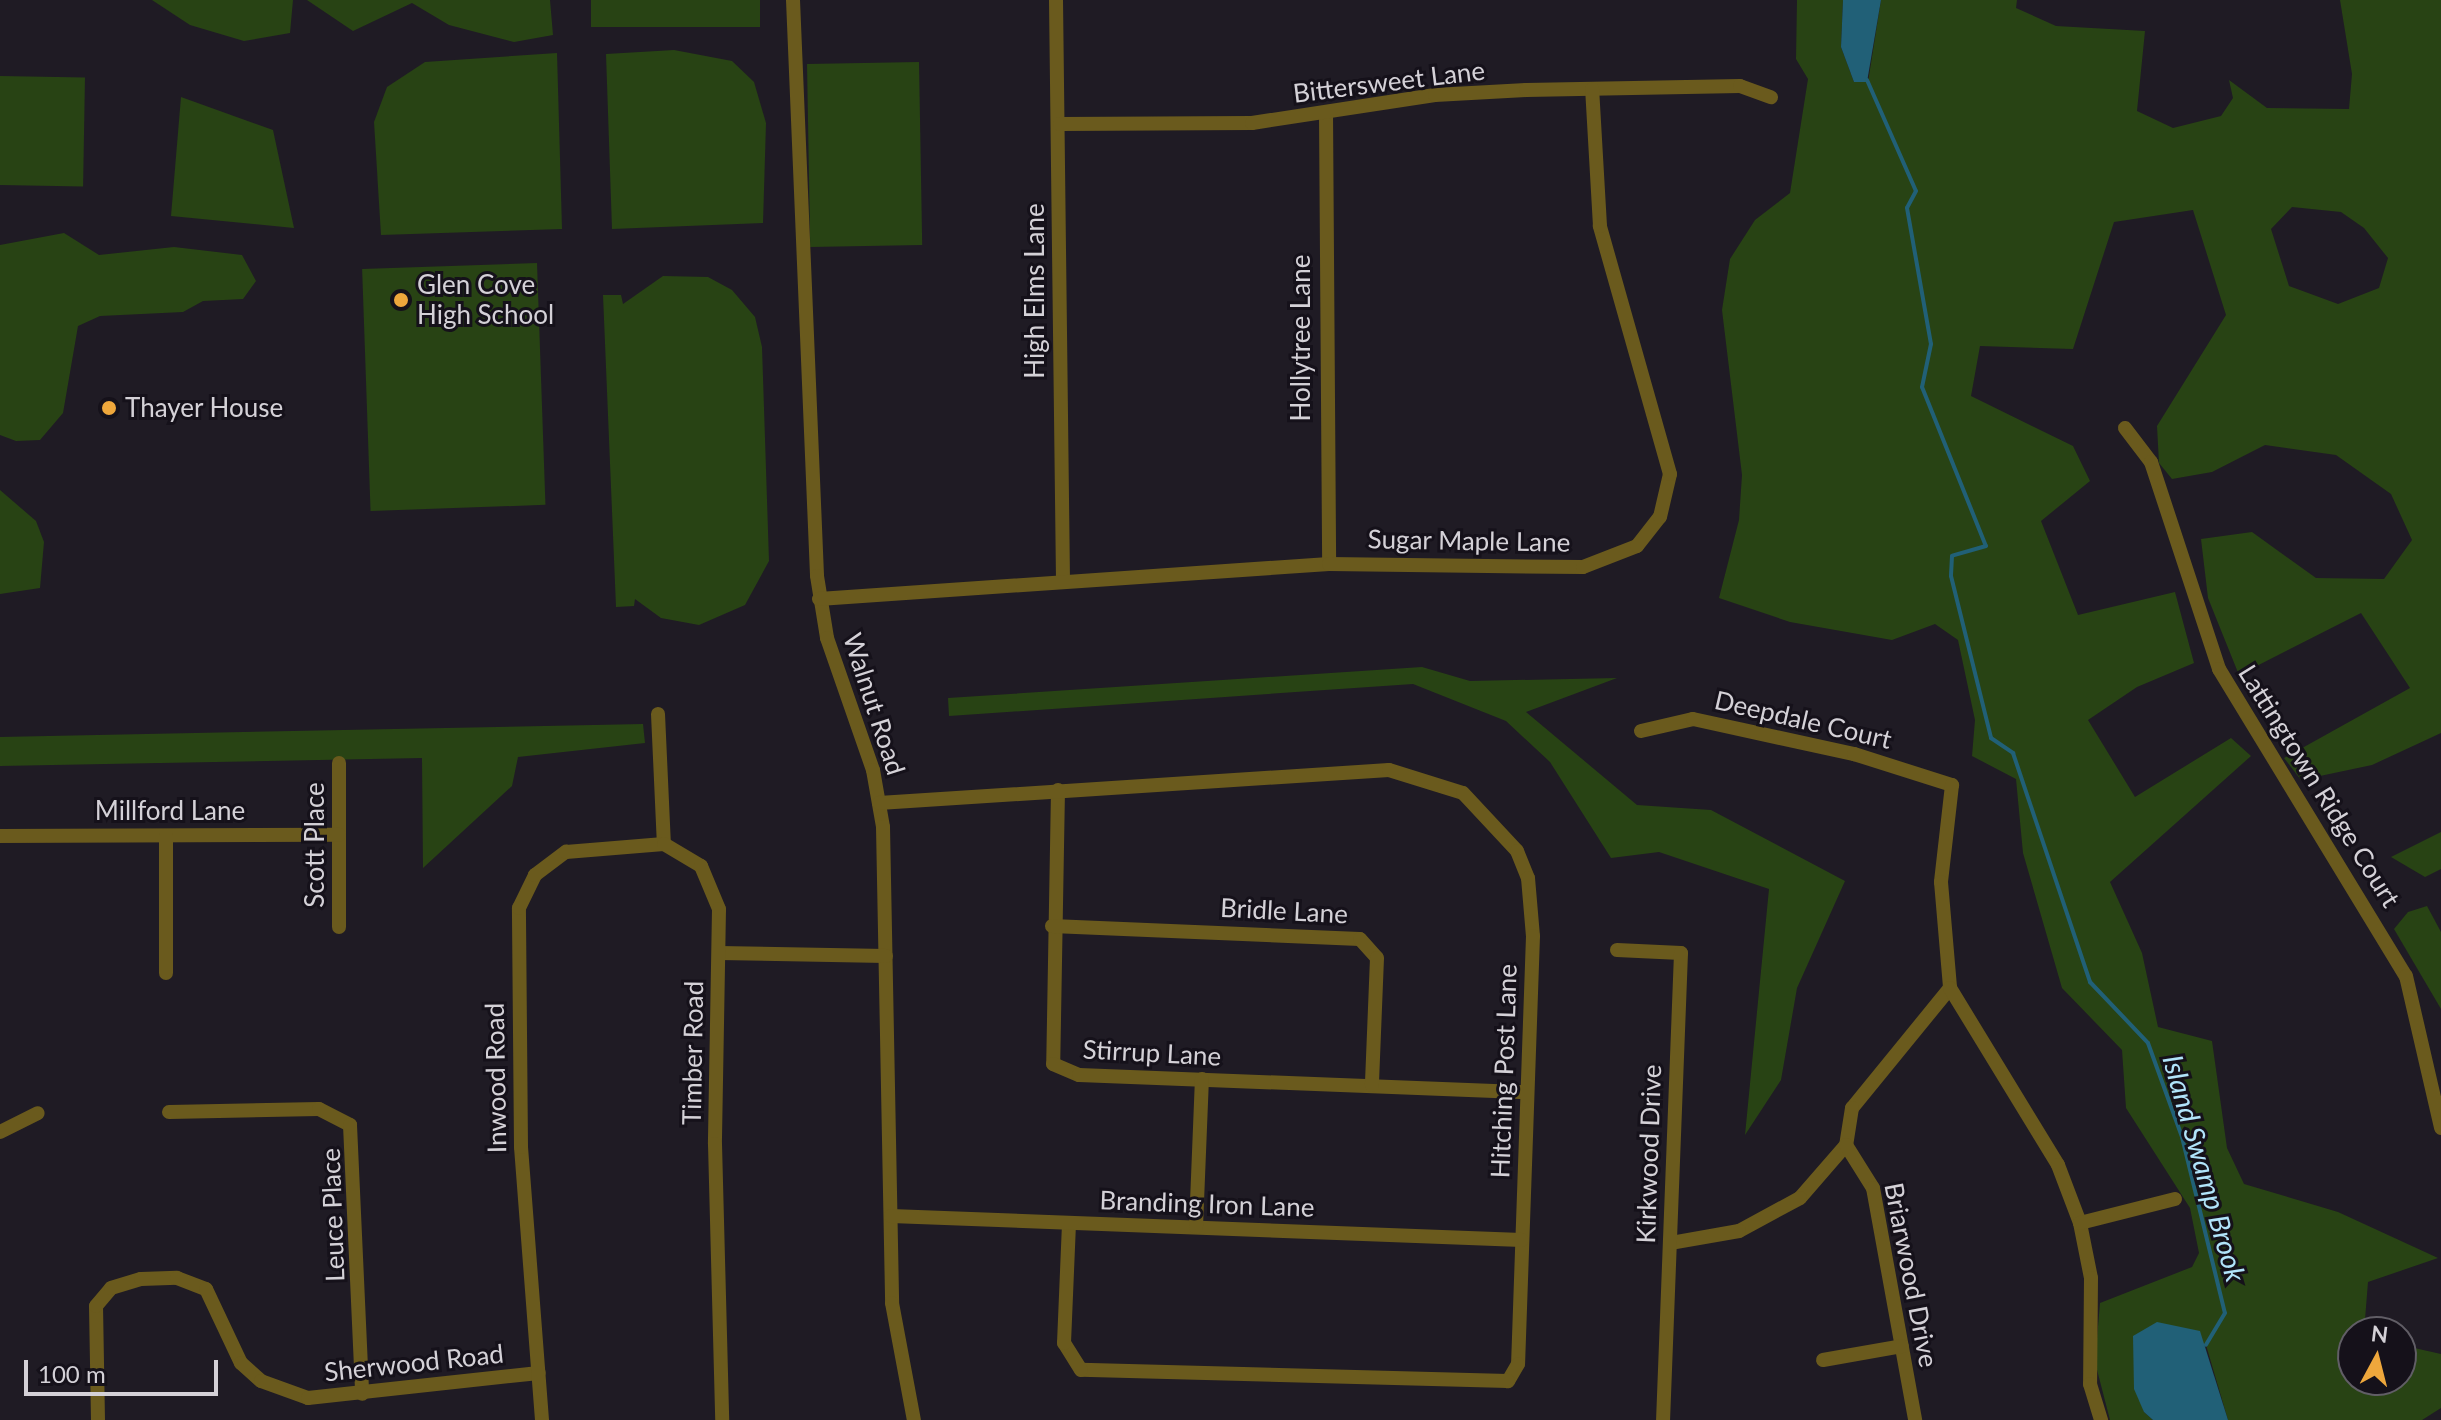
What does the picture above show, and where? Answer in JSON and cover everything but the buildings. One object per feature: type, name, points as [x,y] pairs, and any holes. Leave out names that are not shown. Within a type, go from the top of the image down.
[{"type":"street","name":"Walnut Road","points":[[793,0],[819,599],[879,803],[886,956],[895,1344],[914,1420]]},
{"type":"street","name":"High Elms Lane","points":[[1056,0],[1060,124],[1063,582]]},
{"type":"street","name":"Bittersweet Lane","points":[[1060,124],[1252,123],[1435,95],[1592,89],[1740,86],[1771,97]]},
{"type":"street","name":"Sugar Maple Lane","points":[[819,599],[1329,564],[1600,565],[1637,546],[1660,517],[1668,460],[1600,226],[1592,89]]},
{"type":"street","name":"Hollytree Lane","points":[[1326,113],[1329,564]]},
{"type":"street","name":"Lattingtown Ridge Court","points":[[2125,428],[2151,462],[2219,669],[2406,976],[2441,1128]]},
{"type":"street","points":[[658,714],[664,844]]},
{"type":"street","name":"Deepdale Court","points":[[1641,731],[1693,719],[1854,754],[1952,785],[1941,882],[1950,988]]},
{"type":"street","name":"Scott Place","points":[[339,763],[339,927]]},
{"type":"street","name":"Hitching Post Lane","points":[[879,803],[1337,769],[1417,774],[1463,793],[1505,832],[1528,878],[1533,936],[1518,1364],[1497,1385],[1081,1370],[1068,1358],[1069,1223]]},
{"type":"street","name":"Stirrup Lane","points":[[1058,790],[1052,926],[1053,1064],[1079,1075],[1527,1092]]},
{"type":"street","name":"Millford Lane","points":[[0,836],[339,835]]},
{"type":"street","points":[[166,836],[166,973]]},
{"type":"street","name":"Timber Road","points":[[664,844],[691,857],[712,882],[719,953],[715,1144],[722,1420]]},
{"type":"street","name":"Inwood Road","points":[[542,1420],[521,1147],[519,908],[535,875],[566,852],[664,844]]},
{"type":"street","name":"Bridle Lane","points":[[1052,926],[1360,939],[1377,958],[1372,1085]]},
{"type":"street","name":"Kirkwood Drive","points":[[1617,950],[1681,953],[1663,1420]]},
{"type":"street","points":[[719,953],[886,956]]},
{"type":"street","points":[[1670,1243],[1739,1231],[1777,1215],[1846,1145],[1852,1108],[1950,988],[2058,1165],[2080,1223],[2091,1278],[2090,1384],[2101,1420]]},
{"type":"street","points":[[1196,1227],[1202,1079]]},
{"type":"street","name":"Leuce Place","points":[[169,1112],[319,1109],[350,1125],[362,1394]]},
{"type":"street","points":[[0,1132],[38,1113]]},
{"type":"street","name":"Briarwood Drive","points":[[1846,1145],[1873,1188],[1915,1420]]},
{"type":"street","points":[[2080,1223],[2175,1199]]},
{"type":"street","name":"Branding Iron Lane","points":[[891,1216],[1522,1240]]},
{"type":"street","name":"Sherwood Road","points":[[98,1420],[96,1306],[111,1288],[141,1279],[177,1278],[206,1289],[233,1354],[269,1385],[308,1398],[539,1373]]},
{"type":"street","points":[[1823,1360],[1902,1346]]},
{"type":"green space","points":[[152,0],[293,0],[290,33],[244,41],[190,25]]},
{"type":"green space","points":[[307,0],[550,0],[553,35],[514,42],[449,25],[412,3],[353,31]]},
{"type":"green space","points":[[591,0],[760,0],[760,27],[591,27]]},
{"type":"green space","points":[[1797,0],[1843,0],[1841,47],[1854,82],[1868,82],[1881,0],[2017,0],[2016,8],[2056,26],[2145,31],[2137,111],[2173,128],[2221,116],[2233,98],[2229,80],[2267,108],[2349,109],[2352,74],[2340,0],[2441,0],[2441,733],[2372,765],[2301,780],[2284,758],[2410,688],[2361,613],[2239,675],[2208,598],[2201,539],[2252,532],[2316,578],[2384,579],[2412,540],[2391,494],[2336,455],[2265,445],[2212,472],[2172,479],[2159,463],[2157,426],[2226,315],[2193,210],[2114,222],[2073,349],[1980,346],[1971,396],[2073,446],[2090,481],[2041,521],[2078,615],[2175,592],[2194,663],[2137,687],[2088,720],[2135,797],[2231,738],[2251,756],[2110,882],[2142,953],[2158,1027],[2212,1041],[2227,1148],[2244,1184],[2338,1212],[2438,1258],[2368,1282],[2365,1316],[2337,1316],[2337,1396],[2417,1396],[2417,1349],[2441,1354],[2441,1408],[2422,1420],[2228,1420],[2206,1345],[2133,1336],[2144,1412],[2153,1420],[2110,1420],[2095,1362],[2100,1303],[2192,1267],[2199,1253],[2190,1208],[2126,1108],[2122,1050],[2062,988],[2023,853],[2016,779],[1972,756],[1975,720],[1958,640],[1935,624],[1892,640],[1790,622],[1719,598],[1739,520],[1742,475],[1722,310],[1730,259],[1755,220],[1790,193],[1808,79],[1796,59]],"holes":[[[2292,207],[2341,212],[2364,228],[2388,258],[2379,288],[2338,304],[2289,286],[2271,229]]]},
{"type":"green space","points":[[674,50],[732,61],[754,82],[766,123],[763,223],[612,229],[606,54]]},
{"type":"green space","points":[[557,53],[562,229],[381,235],[374,122],[387,87],[425,62]]},
{"type":"green space","points":[[919,62],[922,245],[810,247],[807,64]]},
{"type":"green space","points":[[0,76],[85,77],[83,186],[0,185]]},
{"type":"green space","points":[[181,97],[273,130],[294,228],[171,216]]},
{"type":"green space","points":[[64,233],[99,255],[174,247],[242,255],[256,281],[243,299],[203,301],[183,312],[100,316],[78,326],[63,413],[40,440],[16,441],[0,435],[0,245]]},
{"type":"green space","points":[[537,263],[545,505],[371,511],[362,269]]},
{"type":"green space","points":[[663,276],[708,277],[732,290],[755,317],[762,347],[769,561],[745,605],[699,625],[661,618],[635,599],[634,606],[616,607],[603,295],[621,295],[623,304]]},
{"type":"green space","points":[[0,490],[36,521],[44,542],[40,588],[0,594]]},
{"type":"green space","points":[[1422,667],[1470,681],[1617,678],[1526,712],[1637,805],[1711,810],[1845,881],[1797,988],[1781,1080],[1745,1135],[1769,889],[1659,852],[1611,858],[1550,762],[1506,721],[1413,684],[949,716],[948,698]]},
{"type":"green space","points":[[643,724],[645,743],[518,757],[512,786],[423,868],[422,758],[0,766],[0,737]]},
{"type":"green space","points":[[2441,832],[2441,869],[2425,877],[2391,857]]},
{"type":"green space","points":[[2427,906],[2441,932],[2441,1009],[2394,929],[2408,912]]},
{"type":"water","points":[[1843,0],[1881,0],[1867,82],[1854,82],[1841,47]]},
{"type":"water","points":[[2157,1322],[2200,1331],[2228,1420],[2153,1420],[2144,1412],[2134,1389],[2133,1336]]},
{"type":"waterway","name":"Island Swamp Brook","points":[[1867,80],[1916,191],[1907,208],[1931,344],[1922,387],[1986,546],[1952,556],[1951,576],[1991,738],[2013,753],[2090,982],[2148,1043],[2182,1137],[2225,1313],[2206,1345]]},
{"type":"place","name":"Glen Cove High School","points":[[401,300]]},
{"type":"place","name":"Thayer House","points":[[109,408]]}]
